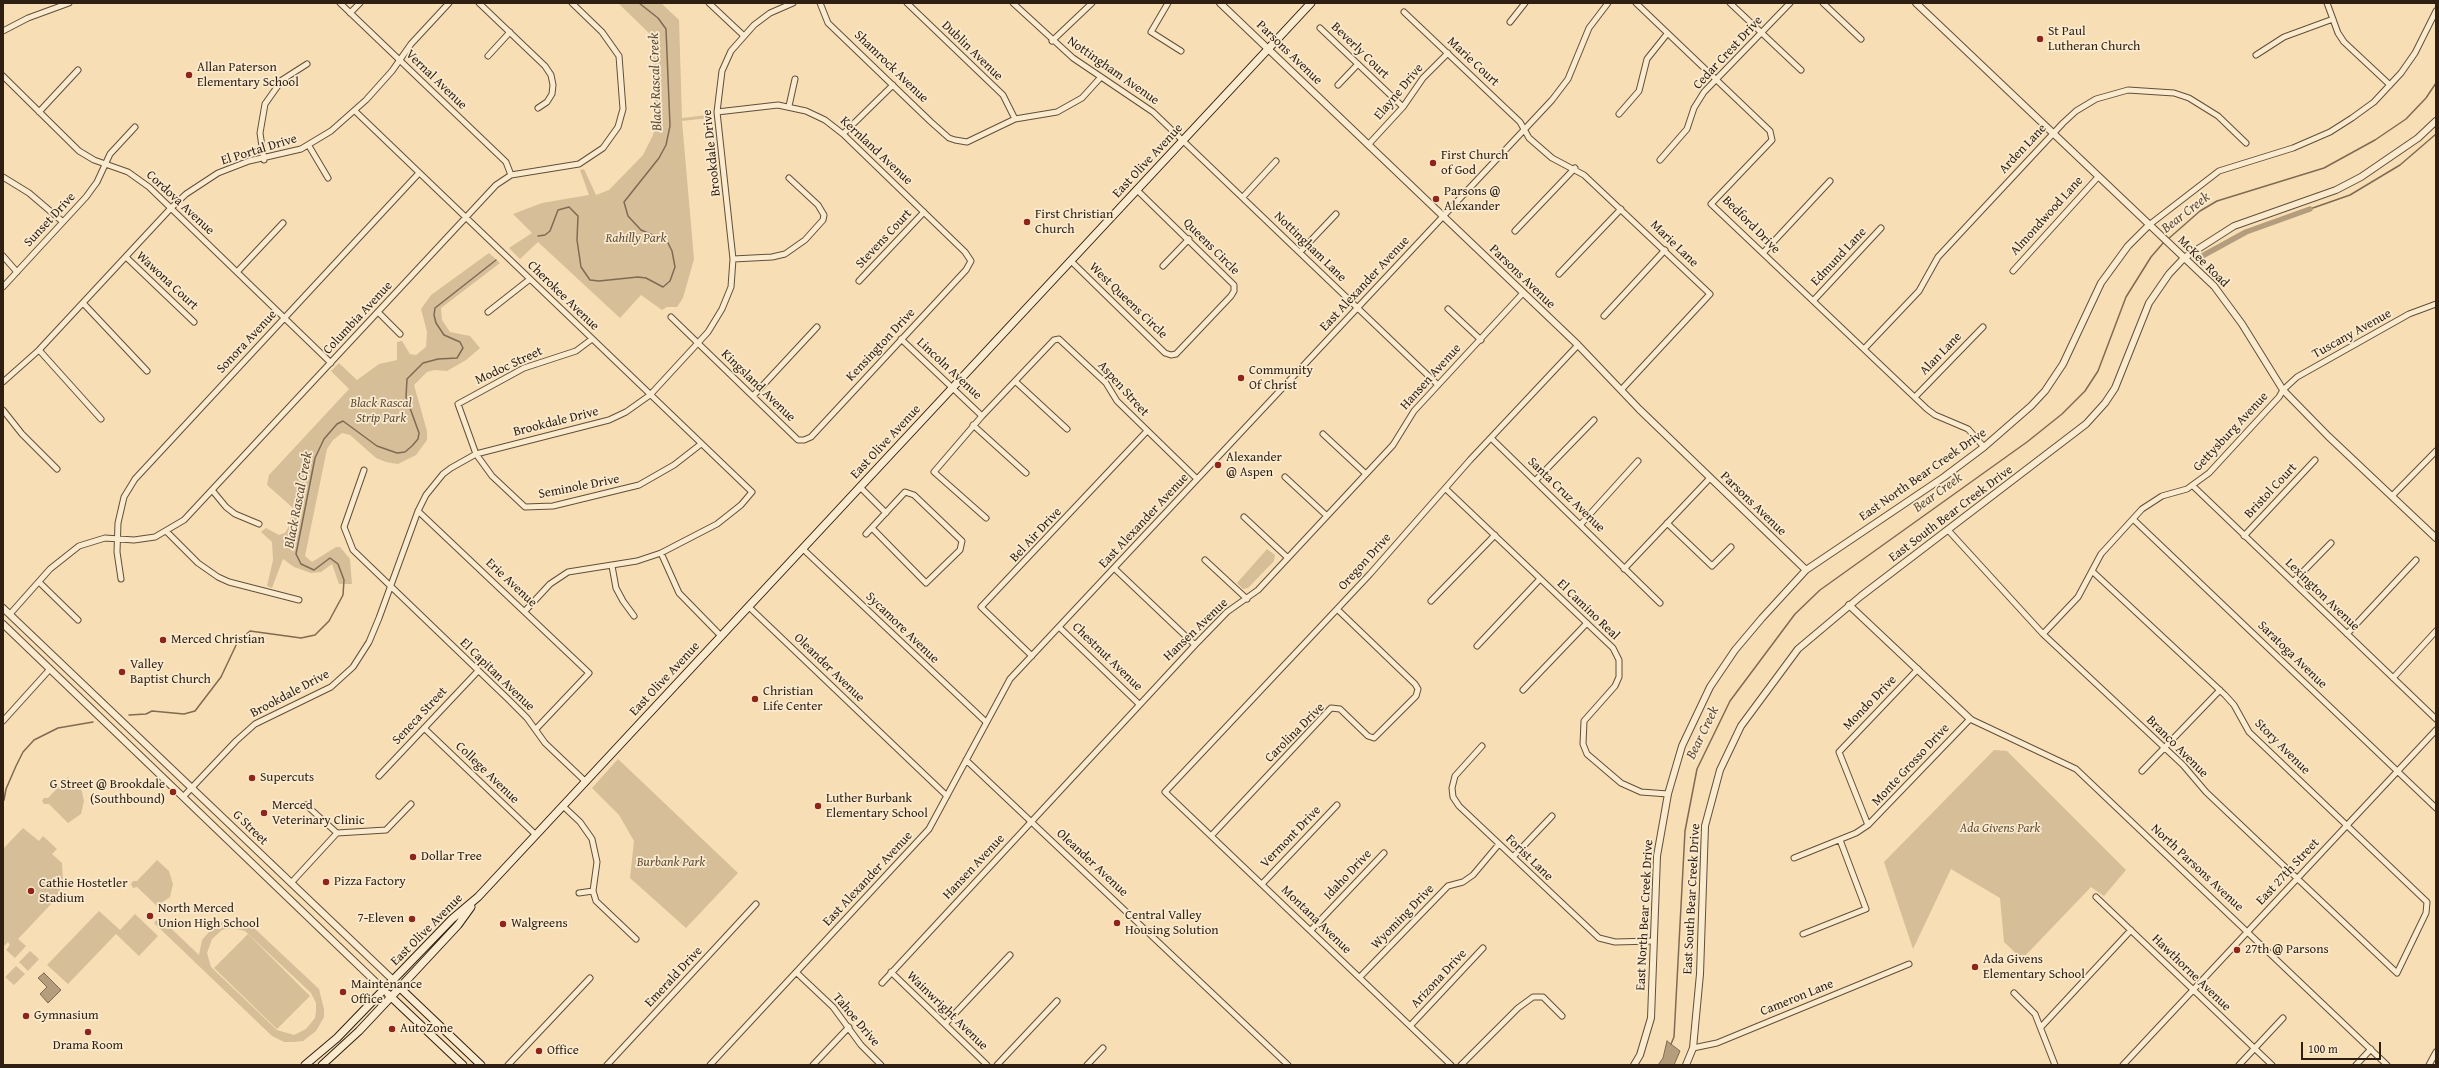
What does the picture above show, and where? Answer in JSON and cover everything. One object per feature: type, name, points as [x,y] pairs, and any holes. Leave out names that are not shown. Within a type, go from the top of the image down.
[{"type":"main road","name":"East Olive Avenue","points":[[319,1054],[384,990],[452,919],[478,897],[1311,3]]},
{"type":"main road","name":"East Olive Avenue","points":[[322,1065],[343,1047],[458,925],[478,897]]},
{"type":"main road","name":"G Street","points":[[393,980],[481,1065]]},
{"type":"main road","name":"G Street","points":[[384,990],[463,1065]]},
{"type":"main road","points":[[305,1065],[319,1054]]},
{"type":"main road","points":[[312,1065],[317,1061],[319,1054]]},
{"type":"street","points":[[3,31],[34,16],[69,3]]},
{"type":"street","name":"Vernal Avenue","points":[[340,3],[506,162],[511,176]]},
{"type":"street","points":[[350,13],[360,3]]},
{"type":"street","name":"El Portal Drive","points":[[3,382],[39,350],[171,208],[197,186],[218,173],[244,163],[264,160],[309,146],[355,111],[400,60],[411,44],[449,3]]},
{"type":"street","points":[[479,3],[545,66],[551,75],[553,85],[552,94],[547,102],[538,108]]},
{"type":"street","name":"Columbia Avenue","points":[[10,614],[62,557],[79,546],[91,540],[142,539],[166,532],[184,520],[496,185],[511,176],[586,161],[603,148],[618,127],[623,109],[624,98],[619,56],[602,32],[572,3]]},
{"type":"street","points":[[709,3],[743,35]]},
{"type":"street","name":"Brookdale Drive","points":[[183,797],[255,724],[328,689],[353,667],[369,642],[418,511],[426,495],[443,474],[476,454],[609,420],[626,412],[650,395],[698,344],[714,323],[726,299],[730,287],[733,259],[717,112],[722,71],[731,51],[743,35],[770,13],[793,3]]},
{"type":"street","name":"Shamrock Avenue","points":[[820,3],[828,23],[949,138],[967,142],[1015,119]]},
{"type":"street","name":"Dublin Avenue","points":[[907,3],[1003,95],[1015,119]]},
{"type":"street","name":"Nottingham Avenue","points":[[1013,3],[1052,41],[1073,58],[1140,102],[1183,141]]},
{"type":"street","points":[[1052,41],[1092,3]]},
{"type":"street","points":[[1168,3],[1151,32],[1181,50]]},
{"type":"street","name":"Parsons Avenue","points":[[1220,3],[1269,48],[1368,145],[1578,345],[1622,389],[1639,409],[1806,570]]},
{"type":"street","points":[[1510,22],[1525,3]]},
{"type":"street","name":"East Alexander Avenue","points":[[710,1065],[929,829],[1010,679],[1358,309],[1561,90],[1572,71],[1586,33],[1608,3]]},
{"type":"street","name":"Bedford Drive","points":[[1636,3],[1770,131],[1772,140],[1711,204],[1935,415],[1968,429],[1984,447]]},
{"type":"street","points":[[1730,3],[1801,70]]},
{"type":"street","name":"Cedar Crest Drive","points":[[1660,160],[1687,129],[1698,101],[1716,80],[1790,3]]},
{"type":"street","points":[[1824,3],[1861,39]]},
{"type":"street","name":"McKee Road","points":[[1916,3],[2214,286],[2229,304],[2283,390],[2436,538]]},
{"type":"street","points":[[2327,3],[2344,42],[2390,85]]},
{"type":"street","name":"Marie Court","points":[[1404,12],[1520,122],[1524,130]]},
{"type":"street","name":"East North Bear Creek Drive","points":[[1634,1065],[1643,1049],[1651,1018],[1657,856],[1668,794],[1682,746],[1710,687],[1757,623],[1806,570],[1944,477],[1984,447],[2032,406],[2045,391],[2063,364],[2101,283],[2128,246],[2219,171],[2293,148],[2330,132],[2374,102],[2390,85],[2415,53],[2436,12]]},
{"type":"street","points":[[2256,55],[2284,37],[2333,19]]},
{"type":"street","name":"Beverly Court","points":[[1320,28],[1403,107]]},
{"type":"street","points":[[488,56],[510,32]]},
{"type":"street","points":[[1619,114],[1639,91],[1651,52],[1667,34]]},
{"type":"street","name":"Elayne Drive","points":[[1368,145],[1403,107],[1423,78],[1448,53]]},
{"type":"street","points":[[264,160],[260,133],[265,104],[282,80],[307,64]]},
{"type":"street","points":[[1338,85],[1358,64]]},
{"type":"street","points":[[39,112],[78,70]]},
{"type":"street","name":"Cordova Avenue","points":[[3,76],[79,151],[135,177],[171,208],[331,363]]},
{"type":"street","points":[[1015,119],[1057,112],[1069,107],[1091,90],[1101,77]]},
{"type":"street","points":[[789,106],[795,79]]},
{"type":"street","points":[[843,134],[893,85]]},
{"type":"street","name":"Arden Lane","points":[[1864,349],[1919,291],[1938,257],[2053,133],[2073,114],[2096,99],[2119,91],[2148,90],[2174,93],[2189,98],[2218,116],[2246,143]]},
{"type":"street","name":"Kernland Avenue","points":[[717,112],[789,106],[814,114],[843,134],[965,252],[970,262]]},
{"type":"street","name":"Cherokee Avenue","points":[[355,111],[752,492],[749,497],[717,524],[661,553]]},
{"type":"street","name":"East South Bear Creek Drive","points":[[1686,1065],[1693,1048],[1703,933],[1705,826],[1720,770],[1741,726],[1798,650],[1849,605],[2072,436],[2098,412],[2115,388],[2149,303],[2169,274],[2184,258],[2234,226],[2322,195],[2361,177],[2418,138],[2436,121]]},
{"type":"street","name":"Sunset Drive","points":[[3,287],[92,190],[110,154],[135,127]]},
{"type":"street","name":"Marie Lane","points":[[1524,130],[1528,138],[1547,155],[1575,168],[1621,209],[1710,294],[1622,389]]},
{"type":"street","name":"Nottingham Lane","points":[[1183,141],[1438,385]]},
{"type":"street","points":[[309,146],[328,178]]},
{"type":"street","points":[[1243,197],[1276,161]]},
{"type":"street","points":[[1515,231],[1575,168]]},
{"type":"street","name":"Sonora Avenue","points":[[121,579],[117,540],[120,507],[135,479],[419,173]]},
{"type":"street","points":[[3,177],[29,193],[63,222]]},
{"type":"street","name":"Almondwood Lane","points":[[2013,271],[2098,177]]},
{"type":"street","points":[[733,259],[772,257],[785,254],[805,240],[823,220],[824,215],[818,205],[789,178]]},
{"type":"street","points":[[1763,253],[1830,181]]},
{"type":"street","name":"Queens Circle","points":[[1137,190],[1189,239],[1234,285],[1234,291],[1176,354],[1170,355]]},
{"type":"street","points":[[1559,274],[1621,209]]},
{"type":"street","name":"Stevens Court","points":[[859,281],[924,212]]},
{"type":"street","points":[[1300,252],[1336,214]]},
{"type":"street","points":[[237,272],[283,222]]},
{"type":"street","name":"Edmund Lane","points":[[1813,301],[1881,228]]},
{"type":"street","points":[[1163,266],[1189,239]]},
{"type":"street","points":[[1604,316],[1664,250]]},
{"type":"street","points":[[3,256],[17,272]]},
{"type":"street","name":"Wawona Court","points":[[126,257],[194,322]]},
{"type":"street","name":"West Queens Circle","points":[[1071,261],[1165,353],[1170,355]]},
{"type":"street","name":"Kensington Drive","points":[[804,440],[811,437],[966,270],[970,262]]},
{"type":"street","points":[[488,312],[530,279]]},
{"type":"street","name":"Hansen Avenue","points":[[882,983],[1195,645],[1227,612],[1247,599],[1288,558],[1393,445],[1410,416],[1523,293]]},
{"type":"street","points":[[83,303],[147,371]]},
{"type":"street","name":"Tuscany Avenue","points":[[2283,390],[2297,377],[2409,314],[2436,304]]},
{"type":"street","points":[[1448,309],[1481,340]]},
{"type":"street","points":[[378,312],[400,334]]},
{"type":"street","name":"Kingsland Avenue","points":[[671,317],[798,440],[804,440]]},
{"type":"street","points":[[753,396],[817,327]]},
{"type":"street","name":"Alan Lane","points":[[1915,397],[1983,327]]},
{"type":"street","name":"Modoc Street","points":[[458,404],[524,368],[576,352],[592,339]]},
{"type":"street","name":"Lincoln Avenue","points":[[901,339],[982,416]]},
{"type":"street","name":"Aspen Street","points":[[986,518],[934,472],[973,425],[1054,340],[1059,339],[1106,383],[1117,401],[1197,480]]},
{"type":"street","name":"Oregon Drive","points":[[1165,792],[1337,609],[1491,438],[1578,345]]},
{"type":"street","points":[[39,350],[101,419]]},
{"type":"street","points":[[1015,381],[1067,429]]},
{"type":"street","name":"Gettysburg Avenue","points":[[2044,634],[2078,597],[2101,554],[2133,519],[2148,504],[2162,496],[2193,486],[2210,473],[2279,397],[2283,390]]},
{"type":"street","name":"Seminole Drive","points":[[458,404],[476,454],[486,470],[511,495],[526,507],[554,506],[639,485],[674,465],[701,444]]},
{"type":"street","points":[[3,410],[22,434],[57,469]]},
{"type":"street","points":[[1535,481],[1594,420]]},
{"type":"street","points":[[973,425],[1026,473]]},
{"type":"street","name":"Bel Air Drive","points":[[1032,656],[981,607],[1147,431]]},
{"type":"street","points":[[1323,434],[1366,474]]},
{"type":"street","name":"Santa Cruz Avenue","points":[[1491,438],[1581,524],[1624,569],[1660,603]]},
{"type":"street","points":[[2392,496],[2436,451]]},
{"type":"street","name":"Bristol Court","points":[[2244,536],[2314,460]]},
{"type":"street","points":[[1581,524],[1638,461]]},
{"type":"street","name":"El Capitan Avenue","points":[[364,470],[344,527],[353,550],[478,671],[536,729],[545,743],[586,782]]},
{"type":"street","points":[[1285,477],[1327,516]]},
{"type":"street","points":[[1624,569],[1710,478]]},
{"type":"street","name":"Lexington Avenue","points":[[2193,486],[2436,719]]},
{"type":"street","points":[[860,488],[886,513]]},
{"type":"street","name":"El Camino Real","points":[[1446,489],[1613,648],[1620,668],[1615,686],[1584,720],[1583,744],[1587,754],[1608,774],[1630,788],[1668,794]]},
{"type":"street","points":[[212,490],[234,514],[259,524]]},
{"type":"street","points":[[866,534],[905,492],[914,495],[962,541],[960,550],[926,583],[872,528]]},
{"type":"street","name":"Erie Avenue","points":[[418,511],[589,672],[536,729]]},
{"type":"street","points":[[1244,517],[1288,558]]},
{"type":"street","name":"Saratoga Avenue","points":[[2133,519],[2398,770],[2436,808]]},
{"type":"street","points":[[1667,523],[1712,566],[1731,546]]},
{"type":"street","name":"Branco Avenue","points":[[1948,530],[2044,634],[2183,765],[2206,792],[2397,973]]},
{"type":"street","points":[[166,532],[198,564],[218,578],[299,600]]},
{"type":"street","points":[[1431,601],[1495,535]]},
{"type":"street","points":[[2293,582],[2331,543]]},
{"type":"street","name":"Sycamore Avenue","points":[[803,549],[986,722]]},
{"type":"street","points":[[525,612],[550,584],[568,572],[581,568],[612,566],[637,562],[661,553],[679,593],[722,636]]},
{"type":"street","points":[[1205,560],[1247,599]]},
{"type":"street","points":[[2347,634],[2416,560]]},
{"type":"street","points":[[612,566],[616,588],[634,616]]},
{"type":"street","points":[[1114,568],[1195,645]]},
{"type":"street","name":"Story Avenue","points":[[2092,571],[2220,690],[2234,705],[2249,732],[2348,824],[2427,902],[2426,913],[2397,973]]},
{"type":"street","points":[[1477,646],[1540,579]]},
{"type":"street","points":[[39,582],[78,620]]},
{"type":"street","points":[[1849,605],[1970,719]]},
{"type":"street","name":"Oleander Avenue","points":[[749,607],[947,796]]},
{"type":"street","name":"G Street","points":[[3,608],[393,980]]},
{"type":"street","name":"Carolina Drive","points":[[1211,836],[1331,708],[1340,709],[1368,736],[1374,738],[1416,696],[1418,689],[1415,684],[1337,609]]},
{"type":"street","points":[[1523,690],[1587,623]]},
{"type":"street","name":"G Street","points":[[3,624],[384,990]]},
{"type":"street","name":"Chestnut Avenue","points":[[1059,627],[1139,704]]},
{"type":"street","points":[[2393,678],[2436,631]]},
{"type":"street","points":[[3,721],[50,669]]},
{"type":"street","name":"Mondo Drive","points":[[1868,825],[1838,752],[1918,669]]},
{"type":"street","name":"Seneca Street","points":[[379,776],[478,671]]},
{"type":"street","points":[[2142,771],[2220,690]]},
{"type":"street","name":"Monte Grosso Drive","points":[[1794,858],[1840,840],[1868,825],[1970,719]]},
{"type":"street","name":"North Parsons Avenue","points":[[1970,719],[2076,770],[2387,1065]]},
{"type":"street","name":"College Avenue","points":[[424,728],[536,835]]},
{"type":"street","name":"East 27th Street","points":[[2123,1065],[2436,730]]},
{"type":"street","name":"Forist Lane","points":[[1482,746],[1455,776],[1452,788],[1453,797],[1459,806],[1599,938],[1615,942],[1653,941]]},
{"type":"street","name":"Oleander Avenue","points":[[966,760],[1288,1065]]},
{"type":"street","name":"Montana Avenue","points":[[1165,792],[1451,1065]]},
{"type":"street","points":[[282,892],[337,834],[386,830],[411,804]]},
{"type":"street","points":[[306,805],[337,834]]},
{"type":"street","name":"Vermont Drive","points":[[1262,884],[1337,805]]},
{"type":"street","points":[[563,806],[580,822],[592,839],[597,862],[593,890],[599,905],[636,939]]},
{"type":"street","points":[[1513,857],[1552,816]]},
{"type":"street","points":[[1802,934],[1866,909],[1840,840]]},
{"type":"street","name":"Wyoming Drive","points":[[1360,978],[1448,886],[1463,882],[1473,875],[1499,844]]},
{"type":"street","name":"Idaho Drive","points":[[1311,930],[1384,853]]},
{"type":"street","points":[[579,893],[593,890]]},
{"type":"street","name":"Hawthorne Avenue","points":[[2096,897],[2192,991],[2272,1065]]},
{"type":"street","name":"Emerald Drive","points":[[607,1065],[756,904]]},
{"type":"street","points":[[2041,1027],[2131,930]]},
{"type":"street","name":"Arizona Drive","points":[[1410,1026],[1483,948]]},
{"type":"street","points":[[945,1024],[1010,955]]},
{"type":"street","name":"Cameron Lane","points":[[1693,1048],[1717,1043],[1909,964]]},
{"type":"street","name":"Wainwright Avenue","points":[[891,972],[987,1065]]},
{"type":"street","name":"Tahoe Drive","points":[[797,973],[833,1007],[861,1045],[881,1065]]},
{"type":"street","points":[[508,1065],[590,978]]},
{"type":"street","points":[[2014,993],[2031,1010],[2041,1027],[2055,1065]]},
{"type":"street","points":[[1461,1065],[1518,1008],[1534,997],[1542,997],[1562,1016]]},
{"type":"street","points":[[997,1065],[1057,1001]]},
{"type":"street","points":[[2240,1065],[2283,1018]]},
{"type":"street","points":[[813,1065],[848,1027]]},
{"type":"street","points":[[1088,1065],[1103,1048]]},
{"type":"street","points":[[2356,1065],[2371,1049]]},
{"type":"street","points":[[2429,1065],[2436,1052]]},
{"type":"green space","name":"Rahilly Park","points":[[618,3],[661,3],[679,20],[682,118],[708,115],[708,118],[682,121],[694,259],[683,298],[677,307],[667,307],[662,310],[641,295],[620,318],[538,242],[520,259],[509,248],[532,233],[513,214],[542,203],[589,195],[580,170],[584,169],[596,195],[609,190],[643,155],[653,135],[656,123],[652,36]]},
{"type":"green space","name":"Black Rascal Strip Park","points":[[489,253],[500,263],[441,308],[442,320],[450,332],[470,336],[480,348],[466,360],[447,371],[434,370],[427,372],[414,385],[427,431],[427,440],[416,455],[398,464],[386,462],[376,458],[350,435],[342,433],[333,440],[327,449],[305,556],[312,562],[336,547],[340,547],[350,559],[352,584],[339,584],[332,564],[321,572],[311,573],[294,567],[283,559],[272,588],[267,586],[273,560],[272,542],[261,532],[266,528],[279,535],[285,533],[288,528],[293,508],[267,485],[269,475],[349,389],[331,371],[339,363],[357,380],[379,364],[397,360],[397,342],[402,341],[410,354],[416,355],[426,347],[427,332],[421,309],[431,295]]},
{"type":"green space","points":[[1267,549],[1275,555],[1274,561],[1248,588],[1243,589],[1237,583]]},
{"type":"green space","name":"Ada Givens Park","points":[[1994,750],[2007,751],[2126,870],[2104,896],[2091,887],[2022,959],[2004,942],[2000,898],[1951,869],[1913,949],[1884,862]]},
{"type":"green space","name":"Burbank Park","points":[[618,759],[738,873],[686,928],[630,878],[634,841],[619,815],[592,788]]},
{"type":"green space","points":[[68,777],[81,788],[84,801],[81,814],[68,823],[49,804],[44,804],[42,801],[44,798],[48,798]]},
{"type":"green space","name":"Cathie Hostetler Stadium","points":[[23,828],[39,841],[43,836],[57,849],[52,854],[62,863],[63,882],[55,900],[18,939],[26,946],[15,958],[6,950],[10,945],[8,942],[3,947],[3,849]]},
{"type":"green space","points":[[157,860],[169,871],[173,884],[170,897],[157,906],[137,887],[133,888],[131,884],[133,881],[137,881]]},
{"type":"green space","points":[[99,911],[120,930],[135,914],[158,936],[139,956],[116,934],[68,984],[47,965]]},
{"type":"green space","points":[[159,917],[199,955],[202,940],[215,925],[228,920],[236,920],[254,928],[319,989],[324,1009],[324,1017],[316,1031],[303,1041],[284,1042],[272,1036],[154,923]],"holes":[[[232,928],[245,931],[311,993],[316,1003],[316,1011],[315,1018],[306,1029],[294,1035],[277,1030],[211,967],[207,953],[212,939],[222,930]]]},
{"type":"green space","points":[[248,934],[310,996],[277,1029],[214,968]]},
{"type":"green space","points":[[30,951],[39,959],[28,971],[19,962]]},
{"type":"green space","points":[[16,966],[25,974],[14,985],[5,977]]},
{"type":"shaded area","points":[[44,973],[61,990],[48,1003],[40,994],[47,987],[38,978]]},
{"type":"shaded area","points":[[1667,1041],[1680,1051],[1674,1065],[1658,1065],[1663,1058]]},
{"type":"waterway","name":"Black Rascal Creek","points":[[538,236],[545,235],[550,231],[558,210],[569,207],[578,216],[577,240],[581,267],[590,280],[599,281],[638,277],[646,278],[663,287],[670,281],[675,267],[672,251],[667,241],[641,230],[628,216],[624,202],[659,158],[666,145],[670,126],[666,29],[658,18],[639,3]]},
{"type":"waterway","name":"Bear Creek","points":[[2167,240],[2200,211],[2217,201],[2324,168],[2375,140],[2406,119],[2426,98],[2436,83]]},
{"type":"waterway","points":[[2310,209],[2350,195],[2400,165],[2436,134]]},
{"type":"waterway","points":[[2204,255],[2246,232],[2310,209]]},
{"type":"waterway","name":"Bear Creek","points":[[1671,1044],[1674,1037],[1685,831],[1697,769],[1730,701],[1795,614],[1820,590],[2027,442],[2062,414],[2085,391],[2098,371],[2126,297],[2151,257],[2164,242]]},
{"type":"waterway","name":"Black Rascal Creek","points":[[129,715],[146,714],[152,711],[184,714],[195,711],[221,677],[238,641],[250,631],[301,638],[315,635],[329,621],[343,595],[344,580],[338,564],[330,558],[314,570],[301,564],[296,554],[315,458],[324,439],[337,424],[343,421],[377,446],[397,453],[405,452],[412,446],[418,439],[419,433],[406,397],[407,379],[423,363],[438,359],[457,358],[463,348],[460,342],[444,335],[436,323],[434,315],[435,308],[496,260]]},
{"type":"waterway","name":"Black Rascal Creek","points":[[4,800],[6,789],[16,766],[23,752],[34,740],[58,728],[93,722]]},
{"type":"place","name":"St Paul Lutheran Church","points":[[2040,39]]},
{"type":"place","name":"Allan Paterson Elementary School","points":[[189,75]]},
{"type":"place","name":"First Church of God","points":[[1433,163]]},
{"type":"place","name":"Parsons @ Alexander","points":[[1436,199]]},
{"type":"place","name":"First Christian Church","points":[[1027,222]]},
{"type":"place","name":"Community Of Christ","points":[[1241,378]]},
{"type":"place","name":"Alexander @ Aspen","points":[[1218,465]]},
{"type":"place","name":"Merced Christian","points":[[163,640]]},
{"type":"place","name":"Valley Baptist Church","points":[[122,672]]},
{"type":"place","name":"Christian Life Center","points":[[755,699]]},
{"type":"place","name":"Supercuts","points":[[252,778]]},
{"type":"place","name":"G Street @ Brookdale (Southbound)","points":[[173,792]]},
{"type":"place","name":"Luther Burbank Elementary School","points":[[818,806]]},
{"type":"place","name":"Merced Veterinary Clinic","points":[[264,813]]},
{"type":"place","name":"Dollar Tree","points":[[413,857]]},
{"type":"place","name":"Pizza Factory","points":[[326,882]]},
{"type":"place","name":"Cathie Hostetler Stadium","points":[[31,891]]},
{"type":"place","name":"North Merced Union High School","points":[[150,916]]},
{"type":"place","name":"7-Eleven","points":[[412,919]]},
{"type":"place","name":"Central Valley Housing Solution","points":[[1117,923]]},
{"type":"place","name":"Walgreens","points":[[503,924]]},
{"type":"place","name":"27th @ Parsons","points":[[2237,950]]},
{"type":"place","name":"Ada Givens Elementary School","points":[[1975,967]]},
{"type":"place","name":"Maintenance Office","points":[[343,992]]},
{"type":"place","name":"Gymnasium","points":[[26,1016]]},
{"type":"place","name":"AutoZone","points":[[392,1029]]},
{"type":"place","name":"Drama Room","points":[[88,1032]]},
{"type":"place","name":"Office","points":[[539,1051]]}]
